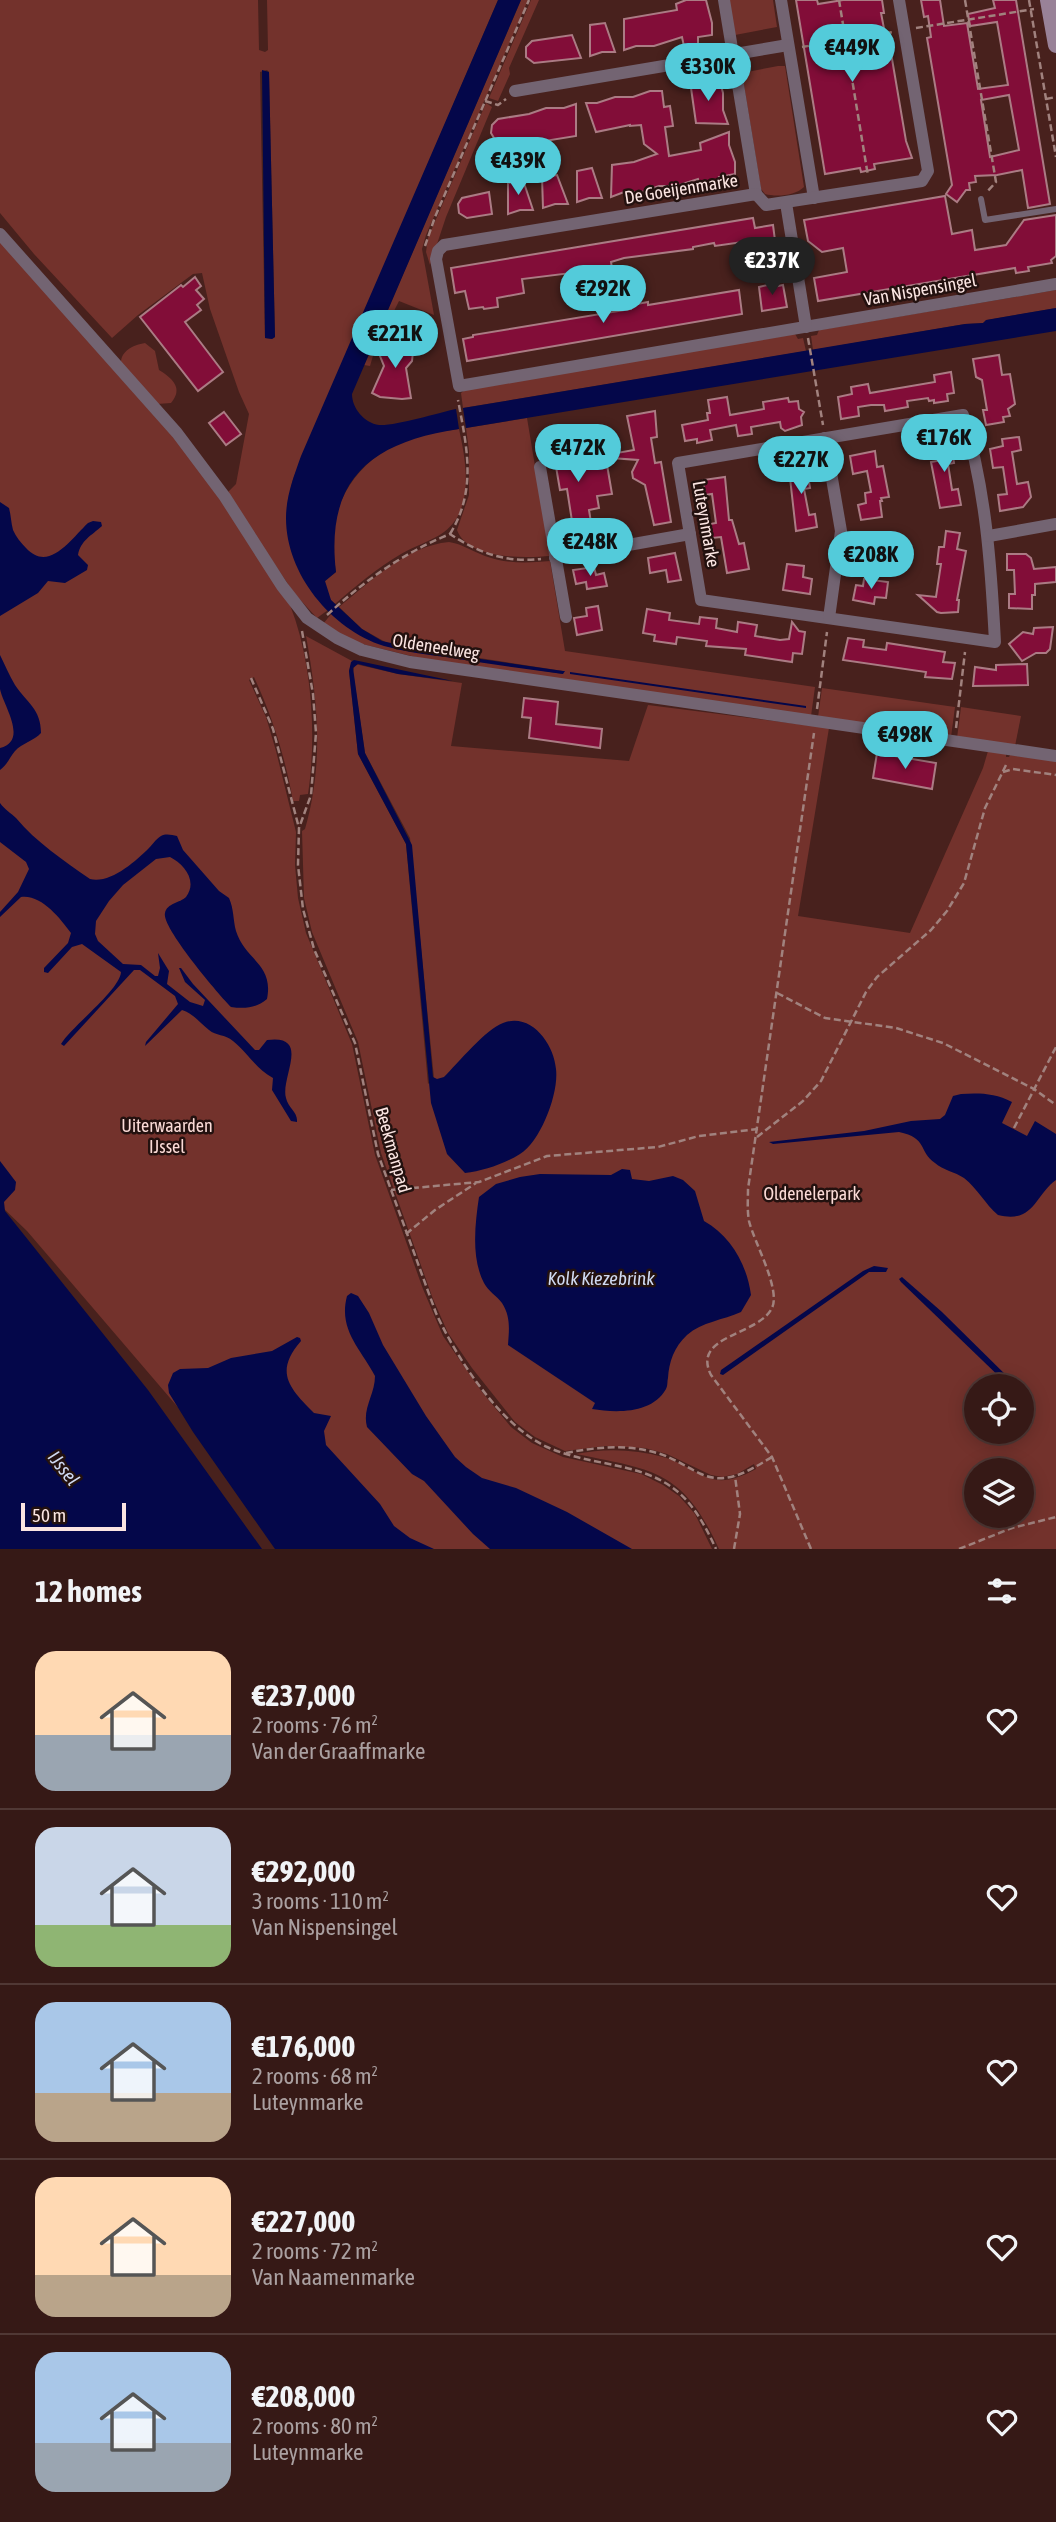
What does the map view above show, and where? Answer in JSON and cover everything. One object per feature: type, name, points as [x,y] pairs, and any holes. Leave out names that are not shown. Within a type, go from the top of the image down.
[{"type":"street","points":[[724,0],[756,194]]},
{"type":"street","points":[[781,0],[814,198]]},
{"type":"street","name":"De Goeijenmarke","points":[[458,393],[436,260],[438,251],[444,245],[756,194],[766,205],[922,181],[928,171],[899,0]]},
{"type":"street","points":[[1049,3],[1056,45]]},
{"type":"street","points":[[515,91],[734,53],[788,47]]},
{"type":"street","points":[[786,203],[806,327]]},
{"type":"street","name":"Oldeneelweg","points":[[0,234],[177,433],[219,488],[282,586],[307,618],[347,643],[390,658],[1056,756]]},
{"type":"street","name":"Van Nispensingel","points":[[458,393],[806,327],[1056,284]]},
{"type":"street","name":"Luteynmarke","points":[[964,415],[989,536],[995,642],[701,600],[690,534],[678,463],[964,415]]},
{"type":"street","points":[[825,439],[841,531],[829,618]]},
{"type":"street","points":[[540,467],[566,617]]},
{"type":"street","points":[[989,536],[1056,523]]},
{"type":"street","points":[[555,558],[690,534]]},
{"type":"lane","points":[[981,199],[985,220],[1056,209]]},
{"type":"path","points":[[425,253],[430,228],[529,0]]},
{"type":"path","points":[[839,0],[870,189]]},
{"type":"path","points":[[965,0],[996,183],[981,199]]},
{"type":"path","points":[[1029,0],[1056,157]]},
{"type":"path","points":[[788,47],[1030,10],[1049,3]]},
{"type":"path","points":[[485,100],[498,105],[515,91]]},
{"type":"path","points":[[1046,99],[1056,97]]},
{"type":"path","points":[[809,342],[825,439]]},
{"type":"path","points":[[324,617],[395,561],[450,534],[466,500],[467,459],[458,393]]},
{"type":"path","points":[[450,534],[474,549],[498,558],[518,561],[555,558]]},
{"type":"path","name":"Beekmanpad","points":[[307,618],[303,621],[302,629],[313,694],[315,742],[311,795],[299,828],[301,898],[309,933],[355,1043],[373,1133],[390,1190],[441,1324],[469,1370],[513,1425],[534,1440],[564,1454],[642,1471],[665,1482],[690,1503],[716,1549]]},
{"type":"path","points":[[811,1549],[772,1458],[710,1375],[706,1365],[708,1352],[713,1346],[756,1325],[767,1315],[774,1302],[771,1282],[748,1219],[748,1189],[829,618]]},
{"type":"path","points":[[953,742],[967,638]]},
{"type":"path","points":[[251,678],[273,729],[299,828]]},
{"type":"path","points":[[757,1137],[803,1101],[821,1082],[858,1003],[877,977],[931,930],[959,892],[968,873],[985,808],[1003,772],[1010,750]]},
{"type":"path","points":[[1003,772],[1013,769],[1056,775]]},
{"type":"path","points":[[776,993],[817,1015],[850,1023],[897,1028],[924,1036],[1034,1089],[1056,1105]]},
{"type":"path","points":[[1014,1128],[1056,1047]]},
{"type":"path","points":[[406,1234],[435,1210],[479,1182],[547,1156],[646,1148],[699,1136],[758,1129]]},
{"type":"path","points":[[390,1190],[479,1182]]},
{"type":"path","points":[[564,1454],[591,1448],[635,1448],[674,1459],[718,1479],[735,1476],[772,1458]]},
{"type":"path","points":[[734,1549],[740,1514],[735,1476]]},
{"type":"path","points":[[960,1549],[1012,1528],[1056,1517]]},
{"type":"green space","points":[[0,0],[258,0],[259,50],[265,52],[268,50],[267,0],[498,0],[293,479],[287,518],[289,534],[299,563],[328,610],[317,618],[294,593],[227,493],[236,484],[249,414],[210,309],[202,273],[193,274],[112,338],[0,213]],"holes":[[[260,72],[269,72],[275,337],[272,339],[265,338]]]},
{"type":"green space","points":[[521,0],[528,0],[422,249],[434,315],[399,301],[375,349],[370,366],[364,365]]},
{"type":"green space","points":[[531,0],[539,0],[509,68],[510,74],[498,101],[489,98]]},
{"type":"green space","points":[[729,0],[773,0],[777,27],[735,35]]},
{"type":"green space","points":[[785,66],[804,187],[791,194],[780,195],[765,194],[761,189],[742,73]]},
{"type":"green space","points":[[486,103],[492,107],[446,217],[430,265],[426,252],[428,238]]},
{"type":"green space","name":"Uiterwaarden IJssel","points":[[0,241],[191,448],[290,605],[303,650],[311,698],[311,771],[308,794],[300,795],[299,801],[293,801],[278,738],[261,692],[254,677],[249,680],[266,717],[296,832],[298,898],[306,933],[352,1044],[375,1155],[423,1289],[443,1336],[482,1392],[511,1427],[532,1443],[563,1457],[641,1474],[663,1485],[679,1496],[695,1514],[712,1549],[276,1549],[188,1419],[27,1231],[0,1205]]},
{"type":"green space","points":[[1056,290],[1056,308],[987,320],[983,323],[813,350],[811,336],[817,335],[819,330]]},
{"type":"green space","points":[[795,334],[798,339],[803,338],[806,351],[463,408],[461,393],[466,389]]},
{"type":"green space","points":[[145,343],[155,351],[159,370],[175,384],[175,398],[171,403],[157,404],[121,363],[128,349]]},
{"type":"green space","points":[[527,418],[550,556],[512,557],[485,552],[463,540],[457,530],[469,495],[466,428]]},
{"type":"green space","points":[[459,429],[466,484],[460,511],[454,522],[444,532],[384,565],[335,604],[327,594],[324,582],[336,572],[334,529],[337,513],[351,483],[373,459],[401,442],[421,435]]},
{"type":"green space","points":[[449,542],[509,562],[550,561],[565,651],[815,687],[811,716],[436,662],[358,643],[323,624],[332,613],[361,635],[390,647],[563,674],[563,671],[389,644],[362,629],[339,607],[404,557],[433,545]]},
{"type":"green space","name":"Oldenelerpark","points":[[306,636],[352,661],[349,671],[358,754],[406,844],[428,1084],[434,1078],[410,838],[365,753],[353,672],[355,664],[398,674],[462,683],[451,746],[629,761],[648,705],[829,728],[798,916],[910,933],[983,768],[988,751],[1006,753],[1006,757],[1010,755],[1056,761],[1056,1549],[719,1549],[692,1503],[678,1488],[663,1478],[626,1464],[576,1454],[608,1450],[642,1452],[677,1462],[716,1480],[740,1476],[756,1469],[754,1464],[737,1474],[722,1477],[711,1475],[667,1454],[645,1448],[605,1446],[565,1451],[535,1437],[515,1422],[448,1333],[433,1299],[381,1153],[358,1042],[312,932],[304,898],[302,831],[305,829],[315,780],[316,709]]},
{"type":"green space","points":[[822,688],[955,707],[951,737],[818,717]]},
{"type":"green space","points":[[961,707],[1021,716],[1015,746],[957,738]]},
{"type":"water","points":[[498,0],[521,0],[352,394],[360,414],[374,424],[396,423],[456,409],[459,429],[402,444],[379,455],[361,470],[347,489],[338,512],[336,572],[325,581],[331,600],[362,629],[382,641],[432,652],[565,671],[563,674],[409,652],[365,638],[346,627],[315,597],[303,579],[288,539],[286,510],[301,456]]},
{"type":"water","points":[[262,70],[269,72],[275,337],[272,339],[265,338]]},
{"type":"water","points":[[1056,308],[1056,331],[466,428],[463,408],[983,323],[986,320]]},
{"type":"water","points":[[0,502],[9,508],[13,530],[19,540],[35,555],[43,557],[67,545],[88,523],[101,522],[102,526],[79,550],[78,555],[88,565],[87,570],[65,583],[48,581],[38,593],[0,616]]},
{"type":"water","points":[[0,655],[15,685],[36,712],[41,733],[18,748],[0,770],[0,748],[13,738],[14,730],[0,689]]},
{"type":"water","points":[[354,660],[453,681],[398,674],[358,664],[353,668],[365,753],[412,845],[433,1077],[444,1077],[496,1026],[513,1021],[523,1022],[539,1032],[554,1059],[555,1091],[547,1116],[535,1139],[514,1158],[479,1171],[465,1173],[447,1154],[431,1103],[406,844],[358,754],[349,671]]},
{"type":"water","points":[[570,674],[806,706],[806,708]]},
{"type":"water","points":[[0,803],[41,843],[90,879],[106,878],[122,871],[161,836],[177,836],[183,850],[219,891],[229,898],[240,941],[263,970],[268,987],[267,999],[250,1007],[231,1007],[181,946],[166,921],[165,913],[168,907],[186,897],[191,885],[188,874],[170,857],[156,859],[123,885],[96,921],[95,934],[98,941],[123,964],[141,965],[155,976],[158,976],[160,968],[158,953],[169,971],[167,984],[190,1002],[203,1006],[205,1000],[185,982],[181,968],[255,1050],[259,1050],[267,1040],[280,1040],[288,1044],[291,1059],[285,1090],[297,1122],[291,1121],[272,1090],[273,1078],[261,1070],[233,1041],[212,1032],[182,1010],[145,1046],[178,1004],[175,996],[140,970],[134,970],[64,1046],[61,1044],[113,988],[121,972],[82,944],[72,947],[48,973],[44,972],[44,968],[68,943],[71,933],[67,927],[43,903],[28,897],[21,897],[0,917],[0,912],[18,892],[29,869],[26,862],[0,842]]},
{"type":"water","points":[[987,1094],[1012,1102],[1002,1123],[1027,1136],[1035,1121],[1056,1134],[1056,1180],[1027,1212],[1010,1217],[998,1215],[964,1178],[938,1165],[919,1141],[899,1132],[773,1144],[769,1142],[940,1119],[945,1115],[953,1096]]},
{"type":"water","name":"IJssel","points":[[0,1161],[16,1182],[15,1190],[4,1202],[5,1211],[148,1390],[262,1549],[0,1549]]},
{"type":"water","name":"Kolk Kiezebrink","points":[[622,1169],[630,1170],[632,1179],[649,1181],[673,1176],[683,1180],[695,1191],[704,1221],[714,1227],[736,1252],[746,1273],[751,1295],[741,1312],[699,1327],[682,1340],[673,1355],[667,1388],[660,1397],[633,1410],[612,1411],[592,1409],[595,1403],[508,1345],[507,1313],[500,1300],[486,1286],[480,1273],[475,1229],[479,1197],[496,1184],[540,1174],[611,1175]]},
{"type":"water","points":[[874,1266],[888,1268],[886,1272],[869,1272],[723,1375],[720,1374],[721,1370]]},
{"type":"water","points":[[902,1277],[942,1312],[1005,1374],[997,1374],[899,1279]]},
{"type":"water","points":[[351,1293],[358,1296],[369,1313],[383,1345],[426,1416],[455,1457],[482,1478],[516,1488],[567,1512],[632,1549],[490,1549],[473,1534],[424,1481],[412,1474],[367,1427],[366,1414],[375,1376],[348,1329],[345,1308],[347,1296]]},
{"type":"water","points":[[297,1337],[301,1341],[288,1362],[288,1379],[298,1396],[314,1413],[331,1416],[324,1431],[326,1445],[380,1504],[394,1526],[410,1538],[434,1549],[275,1549],[169,1393],[168,1385],[173,1373],[180,1369],[208,1368],[231,1358],[272,1351]]},
{"type":"building","points":[[686,0],[706,0],[712,23],[712,35],[698,37],[698,49],[685,51],[682,37],[654,46],[636,46],[624,50],[624,19],[677,10],[676,4]]},
{"type":"building","points":[[796,0],[817,0],[818,4],[843,0],[882,0],[884,13],[881,13],[891,53],[906,141],[912,158],[874,164],[875,169],[861,172],[860,168],[825,174]]},
{"type":"building","points":[[921,0],[940,0],[944,26],[967,23],[978,89],[1008,85],[997,22],[970,26],[968,14],[995,8],[993,0],[1016,0],[1050,204],[1028,208],[1022,170],[975,176],[976,182],[969,183],[970,190],[966,190],[957,202],[946,194],[952,185],[927,38],[931,37],[928,16],[924,17]],"holes":[[[1009,95],[1019,150],[990,157],[981,100]]]},
{"type":"building","points":[[605,23],[615,52],[590,56],[590,25]]},
{"type":"building","points":[[572,35],[581,58],[534,63],[526,57],[526,47],[532,41]]},
{"type":"building","points":[[702,79],[703,84],[720,82],[723,110],[728,124],[696,123],[690,81]]},
{"type":"building","points":[[650,91],[662,91],[664,107],[670,106],[673,126],[665,127],[669,156],[701,150],[700,143],[729,132],[735,174],[719,177],[720,182],[700,186],[698,179],[676,186],[659,186],[611,197],[612,165],[634,162],[657,154],[644,144],[641,125],[596,132],[586,103],[597,103],[615,97],[633,97]]},
{"type":"building","points":[[576,104],[576,136],[532,143],[534,156],[522,158],[491,133],[492,125],[498,119]]},
{"type":"building","points":[[592,168],[602,198],[577,202],[577,171]]},
{"type":"building","points":[[557,175],[568,204],[543,208],[542,177]]},
{"type":"building","points":[[523,180],[533,210],[508,214],[508,183]]},
{"type":"building","points":[[489,192],[492,214],[467,218],[459,213],[458,204],[462,198]]},
{"type":"building","points":[[945,196],[952,234],[972,230],[975,250],[1006,245],[1024,220],[1056,215],[1056,256],[1051,260],[1052,263],[1028,267],[1029,271],[1016,273],[1015,268],[818,301],[814,278],[847,272],[843,248],[822,252],[808,241],[804,220]]},
{"type":"building","points":[[753,218],[755,228],[773,225],[776,248],[758,249],[757,240],[715,246],[714,243],[693,249],[624,258],[611,262],[612,268],[522,279],[524,293],[497,298],[498,307],[484,309],[469,309],[465,291],[455,293],[451,268]]},
{"type":"building","points":[[195,277],[201,286],[196,290],[204,299],[197,305],[201,310],[185,322],[223,372],[198,391],[140,317]]},
{"type":"building","points":[[772,284],[773,287],[783,285],[787,307],[762,311],[759,287]]},
{"type":"building","points":[[739,290],[742,314],[467,361],[463,339],[473,335],[631,309],[631,305],[648,302],[648,305]]},
{"type":"building","points":[[397,336],[408,341],[413,352],[412,361],[406,368],[411,398],[380,397],[372,393],[384,366],[380,356],[381,346],[388,339]]},
{"type":"building","points":[[999,355],[1002,375],[1010,374],[1015,404],[1008,409],[1010,416],[1003,417],[1004,422],[986,425],[983,410],[987,410],[982,380],[976,377],[973,359]]},
{"type":"building","points":[[951,372],[954,393],[947,394],[948,401],[934,403],[934,400],[929,401],[928,398],[907,401],[908,407],[885,411],[884,405],[858,407],[859,416],[841,419],[838,397],[852,394],[851,387],[868,384],[870,393],[935,382],[934,375]]},
{"type":"building","points":[[727,397],[730,415],[764,409],[763,402],[788,398],[789,402],[798,401],[799,409],[804,412],[801,417],[802,425],[785,431],[780,422],[751,427],[752,434],[738,436],[736,425],[710,430],[712,440],[697,443],[697,439],[685,441],[682,425],[708,420],[708,400]]},
{"type":"building","points":[[655,411],[657,437],[651,438],[655,463],[661,462],[671,522],[654,525],[645,485],[633,478],[632,472],[638,460],[611,458],[611,454],[634,450],[627,416]]},
{"type":"building","points":[[224,412],[241,434],[226,445],[209,423]]},
{"type":"building","points":[[564,431],[570,465],[606,459],[612,494],[597,496],[599,508],[589,510],[593,535],[569,539],[564,528],[567,522],[572,521],[567,489],[560,490],[554,455],[549,456],[548,448],[542,449],[540,435]]},
{"type":"building","points":[[1019,437],[1021,450],[1012,452],[1017,484],[1028,482],[1031,497],[1023,507],[1000,511],[998,495],[1007,494],[1003,467],[993,468],[990,449],[1003,446],[1002,439]]},
{"type":"building","points":[[950,438],[954,463],[948,464],[952,490],[958,489],[961,505],[940,508],[931,462],[937,461],[933,441]]},
{"type":"building","points":[[875,451],[877,467],[883,466],[889,497],[881,498],[882,517],[861,520],[858,505],[866,503],[865,493],[871,492],[867,471],[853,474],[850,456]]},
{"type":"building","points":[[806,463],[810,488],[804,489],[809,515],[815,514],[817,527],[796,531],[790,478],[788,479],[785,466]]},
{"type":"building","points":[[725,477],[729,520],[732,520],[739,544],[744,543],[749,569],[727,573],[721,537],[712,538],[710,524],[716,523],[712,494],[705,495],[703,480]]},
{"type":"building","points":[[946,531],[960,533],[957,549],[966,551],[957,600],[958,612],[941,613],[918,595],[936,597],[941,564],[937,564],[939,547],[944,547]]},
{"type":"building","points":[[873,535],[891,538],[889,552],[882,551],[881,558],[860,555],[862,541],[872,543]]},
{"type":"building","points":[[675,553],[681,580],[668,582],[666,570],[650,573],[648,558]]},
{"type":"building","points":[[1007,554],[1026,554],[1031,558],[1034,569],[1056,567],[1056,582],[1035,584],[1032,609],[1009,608],[1009,594],[1015,594],[1014,570],[1007,570]]},
{"type":"building","points":[[787,564],[804,566],[803,577],[812,579],[810,594],[783,590]]},
{"type":"building","points":[[594,567],[596,575],[604,573],[607,586],[587,589],[586,582],[576,584],[573,570]]},
{"type":"building","points":[[864,579],[888,582],[886,598],[875,597],[874,604],[853,600],[856,585],[863,586]]},
{"type":"building","points":[[598,606],[602,630],[577,635],[574,618],[587,616],[586,608]]},
{"type":"building","points":[[647,609],[670,613],[669,620],[699,624],[700,617],[717,619],[716,628],[737,632],[738,622],[757,625],[755,636],[780,640],[789,639],[792,622],[799,631],[805,632],[802,654],[793,653],[792,662],[745,655],[746,649],[706,646],[707,641],[677,637],[676,644],[654,641],[655,635],[643,633]]},
{"type":"building","points":[[1053,627],[1050,649],[1046,653],[1036,653],[1022,661],[1009,644],[1023,632],[1033,634],[1034,628]]},
{"type":"building","points":[[848,638],[864,640],[863,647],[886,650],[887,643],[945,652],[943,662],[955,663],[952,679],[925,677],[926,672],[843,660]]},
{"type":"building","points":[[1027,664],[1028,685],[973,686],[975,667],[996,670],[996,665]]},
{"type":"building","points":[[524,698],[558,702],[556,724],[602,729],[600,748],[529,738],[531,718],[522,717]]},
{"type":"building","points":[[877,753],[936,763],[932,789],[873,778]]}]
